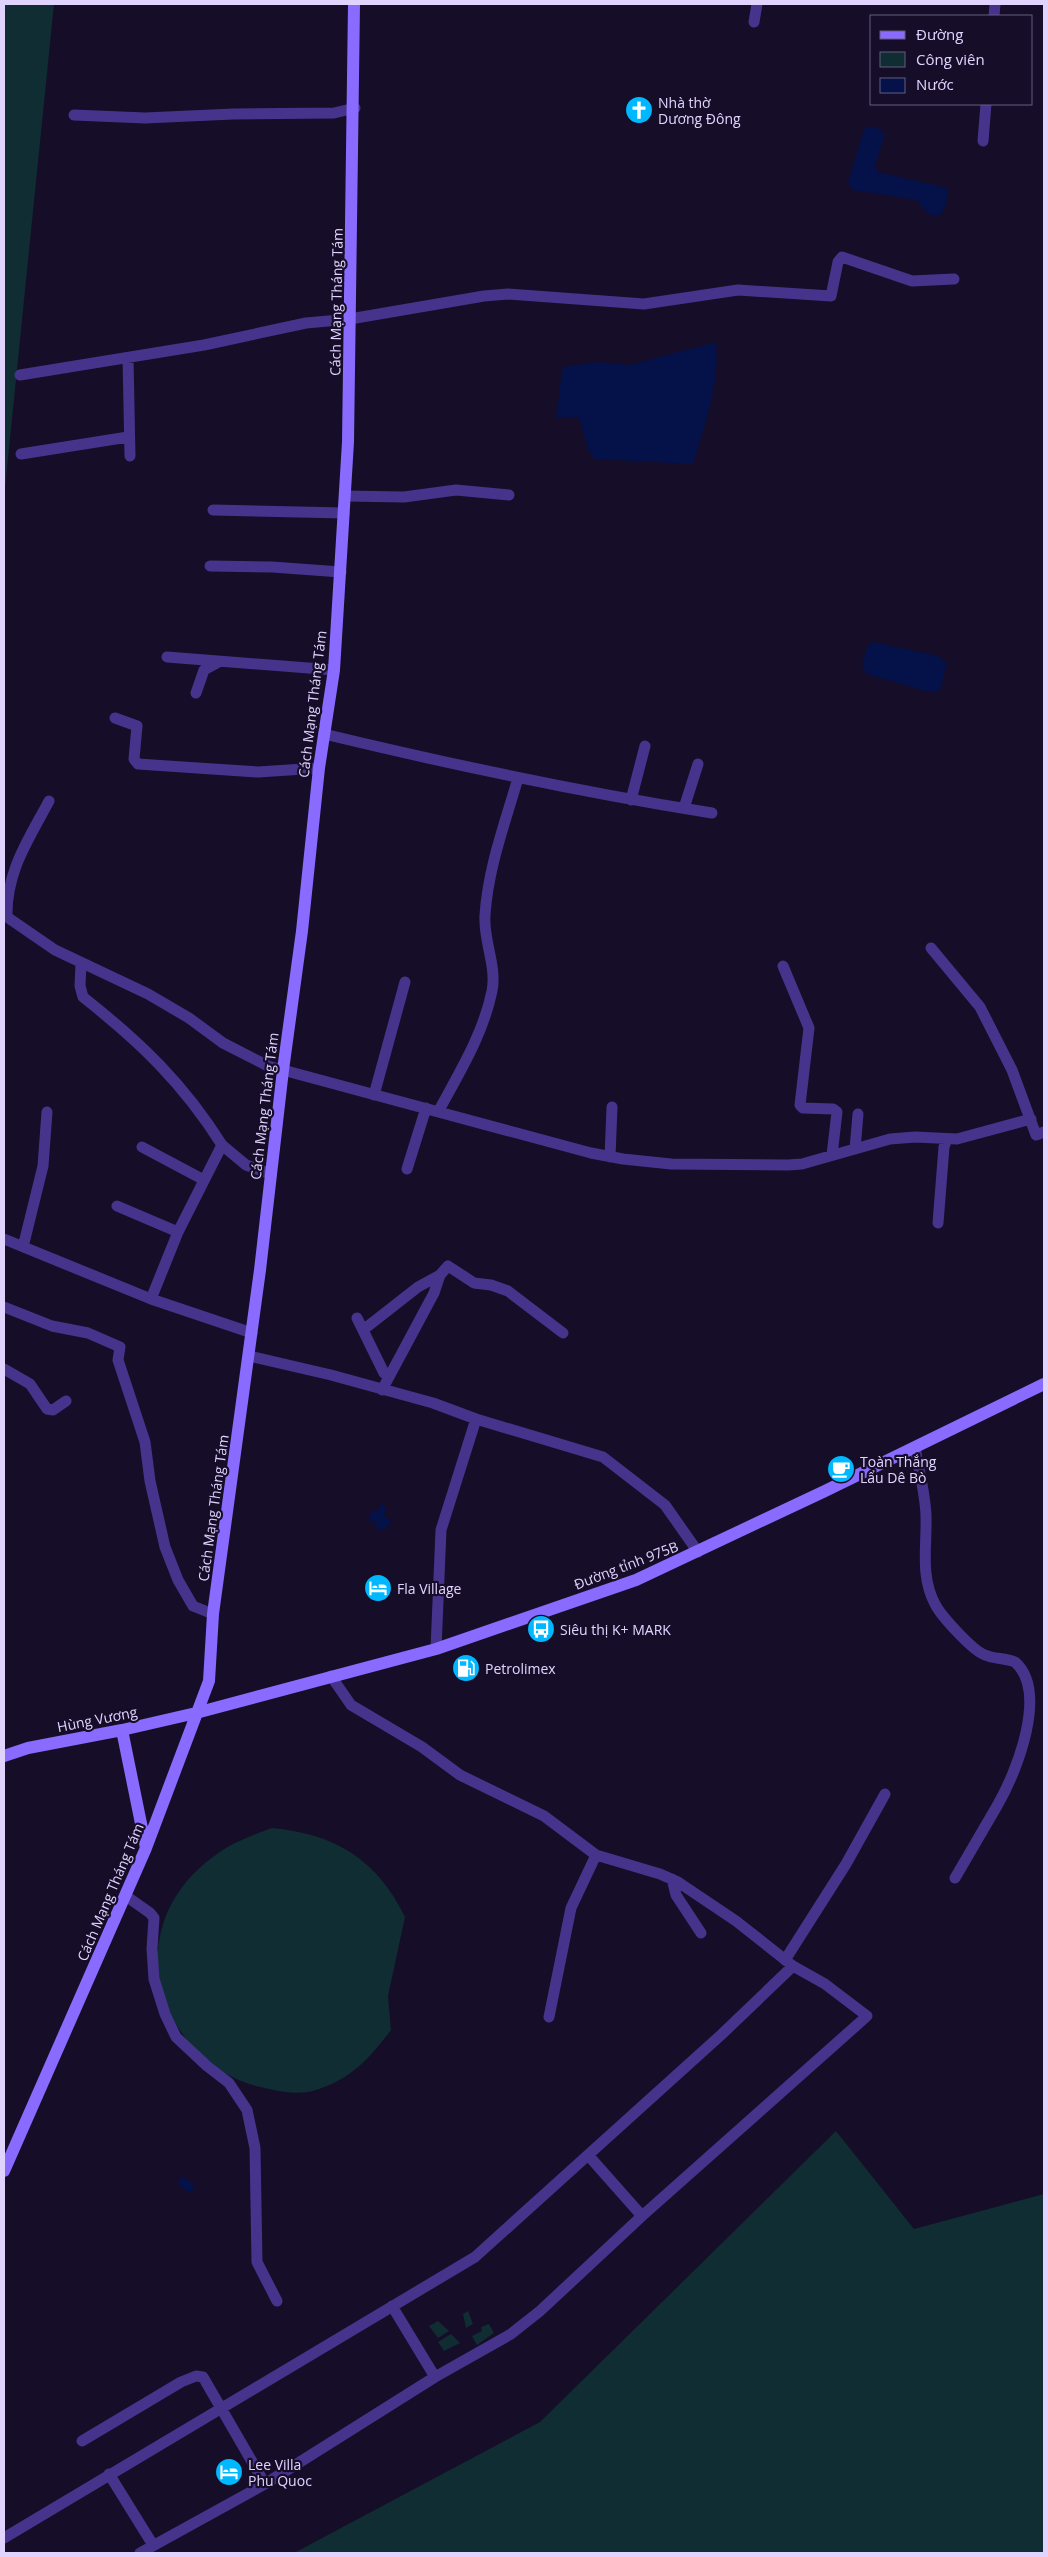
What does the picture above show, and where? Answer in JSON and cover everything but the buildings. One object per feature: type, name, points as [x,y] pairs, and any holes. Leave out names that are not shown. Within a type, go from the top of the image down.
[{"type":"street","name":"Cách Mạng Tháng Tám","points":[[4,2171],[126,1896],[209,1681],[213,1614],[252,1333],[283,1070],[302,931],[319,768],[334,670],[342,572],[345,496],[354,108],[354,4]]},
{"type":"street","points":[[754,22],[757,4]]},
{"type":"street","points":[[983,141],[986,105]]},
{"type":"street","points":[[74,115],[145,118],[233,114],[334,113],[354,108]]},
{"type":"street","points":[[20,375],[204,345],[306,323],[350,319],[459,299],[508,294],[644,304],[738,290],[758,290],[821,297],[831,296],[838,262],[842,257],[912,281],[954,279]]},
{"type":"street","points":[[128,358],[128,437],[130,456]]},
{"type":"street","points":[[21,454],[128,437]]},
{"type":"street","points":[[345,496],[404,497],[456,490],[510,495]]},
{"type":"street","points":[[213,510],[344,513]]},
{"type":"street","points":[[210,566],[272,566],[342,572]]},
{"type":"street","points":[[167,658],[334,670]]},
{"type":"street","points":[[196,693],[204,670],[217,663]]},
{"type":"street","points":[[116,718],[138,726],[134,759],[138,764],[258,772],[319,768]]},
{"type":"street","points":[[324,734],[518,778],[631,800],[712,813]]},
{"type":"street","points":[[631,800],[645,746]]},
{"type":"street","points":[[684,808],[698,764]]},
{"type":"street","points":[[438,1112],[476,1042],[492,988],[485,932],[487,897],[490,875],[518,778]]},
{"type":"street","points":[[49,801],[27,838],[16,865],[10,889],[7,917],[54,950],[148,994],[189,1018],[223,1043],[283,1070],[610,1157],[671,1164],[788,1165],[904,1137],[947,1139],[979,1135],[1031,1119]]},
{"type":"street","points":[[931,948],[980,1008],[1012,1070],[1036,1135],[1044,1132]]},
{"type":"street","points":[[81,963],[80,986],[83,997],[152,1054],[199,1109],[222,1145],[246,1165],[271,1174]]},
{"type":"street","points":[[783,966],[809,1028],[800,1105],[803,1108],[833,1109],[837,1112],[832,1155]]},
{"type":"street","points":[[374,1095],[405,982]]},
{"type":"street","points":[[610,1157],[612,1107]]},
{"type":"street","points":[[407,1168],[426,1108]]},
{"type":"street","points":[[23,1247],[43,1166],[47,1112]]},
{"type":"street","points":[[855,1149],[858,1114]]},
{"type":"street","points":[[938,1223],[944,1147],[947,1139]]},
{"type":"street","points":[[151,1299],[178,1232],[222,1145]]},
{"type":"street","points":[[142,1147],[204,1180]]},
{"type":"street","points":[[117,1206],[178,1232]]},
{"type":"street","points":[[4,1240],[151,1299],[202,1318],[252,1333]]},
{"type":"street","points":[[363,1330],[418,1287],[440,1275],[448,1266],[474,1283],[491,1285],[508,1291],[563,1333]]},
{"type":"street","points":[[382,1390],[434,1293],[440,1275]]},
{"type":"street","points":[[4,1307],[52,1326],[88,1333],[120,1347],[118,1360],[145,1442],[150,1481],[165,1547],[178,1580],[194,1606],[213,1614]]},
{"type":"street","points":[[357,1318],[384,1373],[389,1377]]},
{"type":"street","points":[[249,1356],[331,1375],[433,1403],[476,1419],[603,1457],[664,1505],[698,1552]]},
{"type":"street","points":[[4,1368],[30,1384],[47,1409],[53,1410],[66,1401]]},
{"type":"street","name":"Đường tỉnh 975B","points":[[196,1712],[436,1649],[636,1580],[915,1448],[1044,1384]]},
{"type":"street","points":[[436,1649],[441,1530],[476,1419]]},
{"type":"street","points":[[915,1448],[926,1514],[926,1573],[929,1591],[936,1607],[976,1650],[985,1655],[1015,1662],[1030,1674],[1036,1682],[1040,1696],[1036,1729],[1022,1764],[956,1878]]},
{"type":"street","points":[[140,2553],[265,2484],[436,2377],[511,2334],[540,2311],[642,2216],[868,2016],[825,1984],[789,1963],[736,1921],[672,1879],[596,1855],[544,1816],[460,1776],[422,1747],[351,1706],[331,1676]]},
{"type":"street","name":"Hùng Vương","points":[[4,1756],[28,1748],[122,1730],[196,1712]]},
{"type":"street","points":[[122,1730],[146,1848]]},
{"type":"street","points":[[4,2538],[475,2257],[588,2155],[789,1963],[885,1794]]},
{"type":"street","points":[[549,2018],[571,1908],[596,1855]]},
{"type":"street","points":[[672,1879],[676,1895],[701,1932]]},
{"type":"street","points":[[126,1896],[154,1918],[152,1949],[154,1979],[165,2014],[176,2037],[229,2083],[247,2110],[255,2148],[257,2262],[276,2301]]},
{"type":"street","points":[[588,2155],[642,2216]]},
{"type":"street","points":[[392,2306],[436,2377]]},
{"type":"street","points":[[82,2441],[181,2382],[196,2376],[202,2377],[265,2484]]},
{"type":"street","points":[[109,2474],[153,2545]]},
{"type":"green space","points":[[4,4],[54,4],[4,498]]},
{"type":"green space","points":[[272,1828],[315,1836],[352,1853],[381,1879],[405,1917],[388,1996],[391,2030],[367,2059],[349,2074],[328,2086],[302,2093],[260,2087],[236,2079],[214,2066],[195,2049],[179,2029],[167,2005],[160,1981],[158,1957],[160,1934],[168,1911],[180,1890],[196,1871],[217,1854],[243,1839]]},
{"type":"green space","points":[[836,2131],[914,2229],[1044,2194],[1044,2553],[294,2553],[540,2422]]},
{"type":"green space","points":[[468,2311],[473,2324],[466,2328],[463,2314]]},
{"type":"green space","points":[[438,2321],[449,2331],[438,2338],[429,2326]]},
{"type":"green space","points":[[489,2324],[494,2333],[477,2345],[472,2336],[482,2331],[481,2327]]},
{"type":"green space","points":[[451,2334],[460,2343],[444,2351],[438,2342]]},
{"type":"water","points":[[874,126],[884,132],[884,138],[875,166],[878,172],[947,188],[946,203],[939,216],[928,214],[917,200],[853,190],[848,183],[864,129]]},
{"type":"water","points":[[716,342],[717,358],[714,389],[693,464],[595,459],[589,452],[579,417],[556,417],[563,367],[597,362],[630,365]]},
{"type":"water","points":[[873,642],[938,656],[947,663],[940,691],[929,692],[867,674],[862,666],[867,647]]},
{"type":"water","points":[[380,1504],[386,1506],[384,1515],[392,1522],[384,1529],[378,1531],[375,1520],[371,1524],[369,1518],[372,1511],[379,1510]]},
{"type":"water","points":[[183,2176],[195,2186],[189,2193],[177,2183]]},
{"type":"place","name":"Nhà thờ Dương Đông","points":[[639,110]]},
{"type":"place","name":"Toàn Thắng Lẩu Dê Bò","points":[[841,1469]]},
{"type":"place","name":"Fla Village","points":[[378,1588]]},
{"type":"place","name":"Siêu thị K+ MARK","points":[[541,1629]]},
{"type":"place","name":"Petrolimex","points":[[466,1668]]},
{"type":"place","name":"Lee Villa Phu Quoc","points":[[229,2472]]}]
